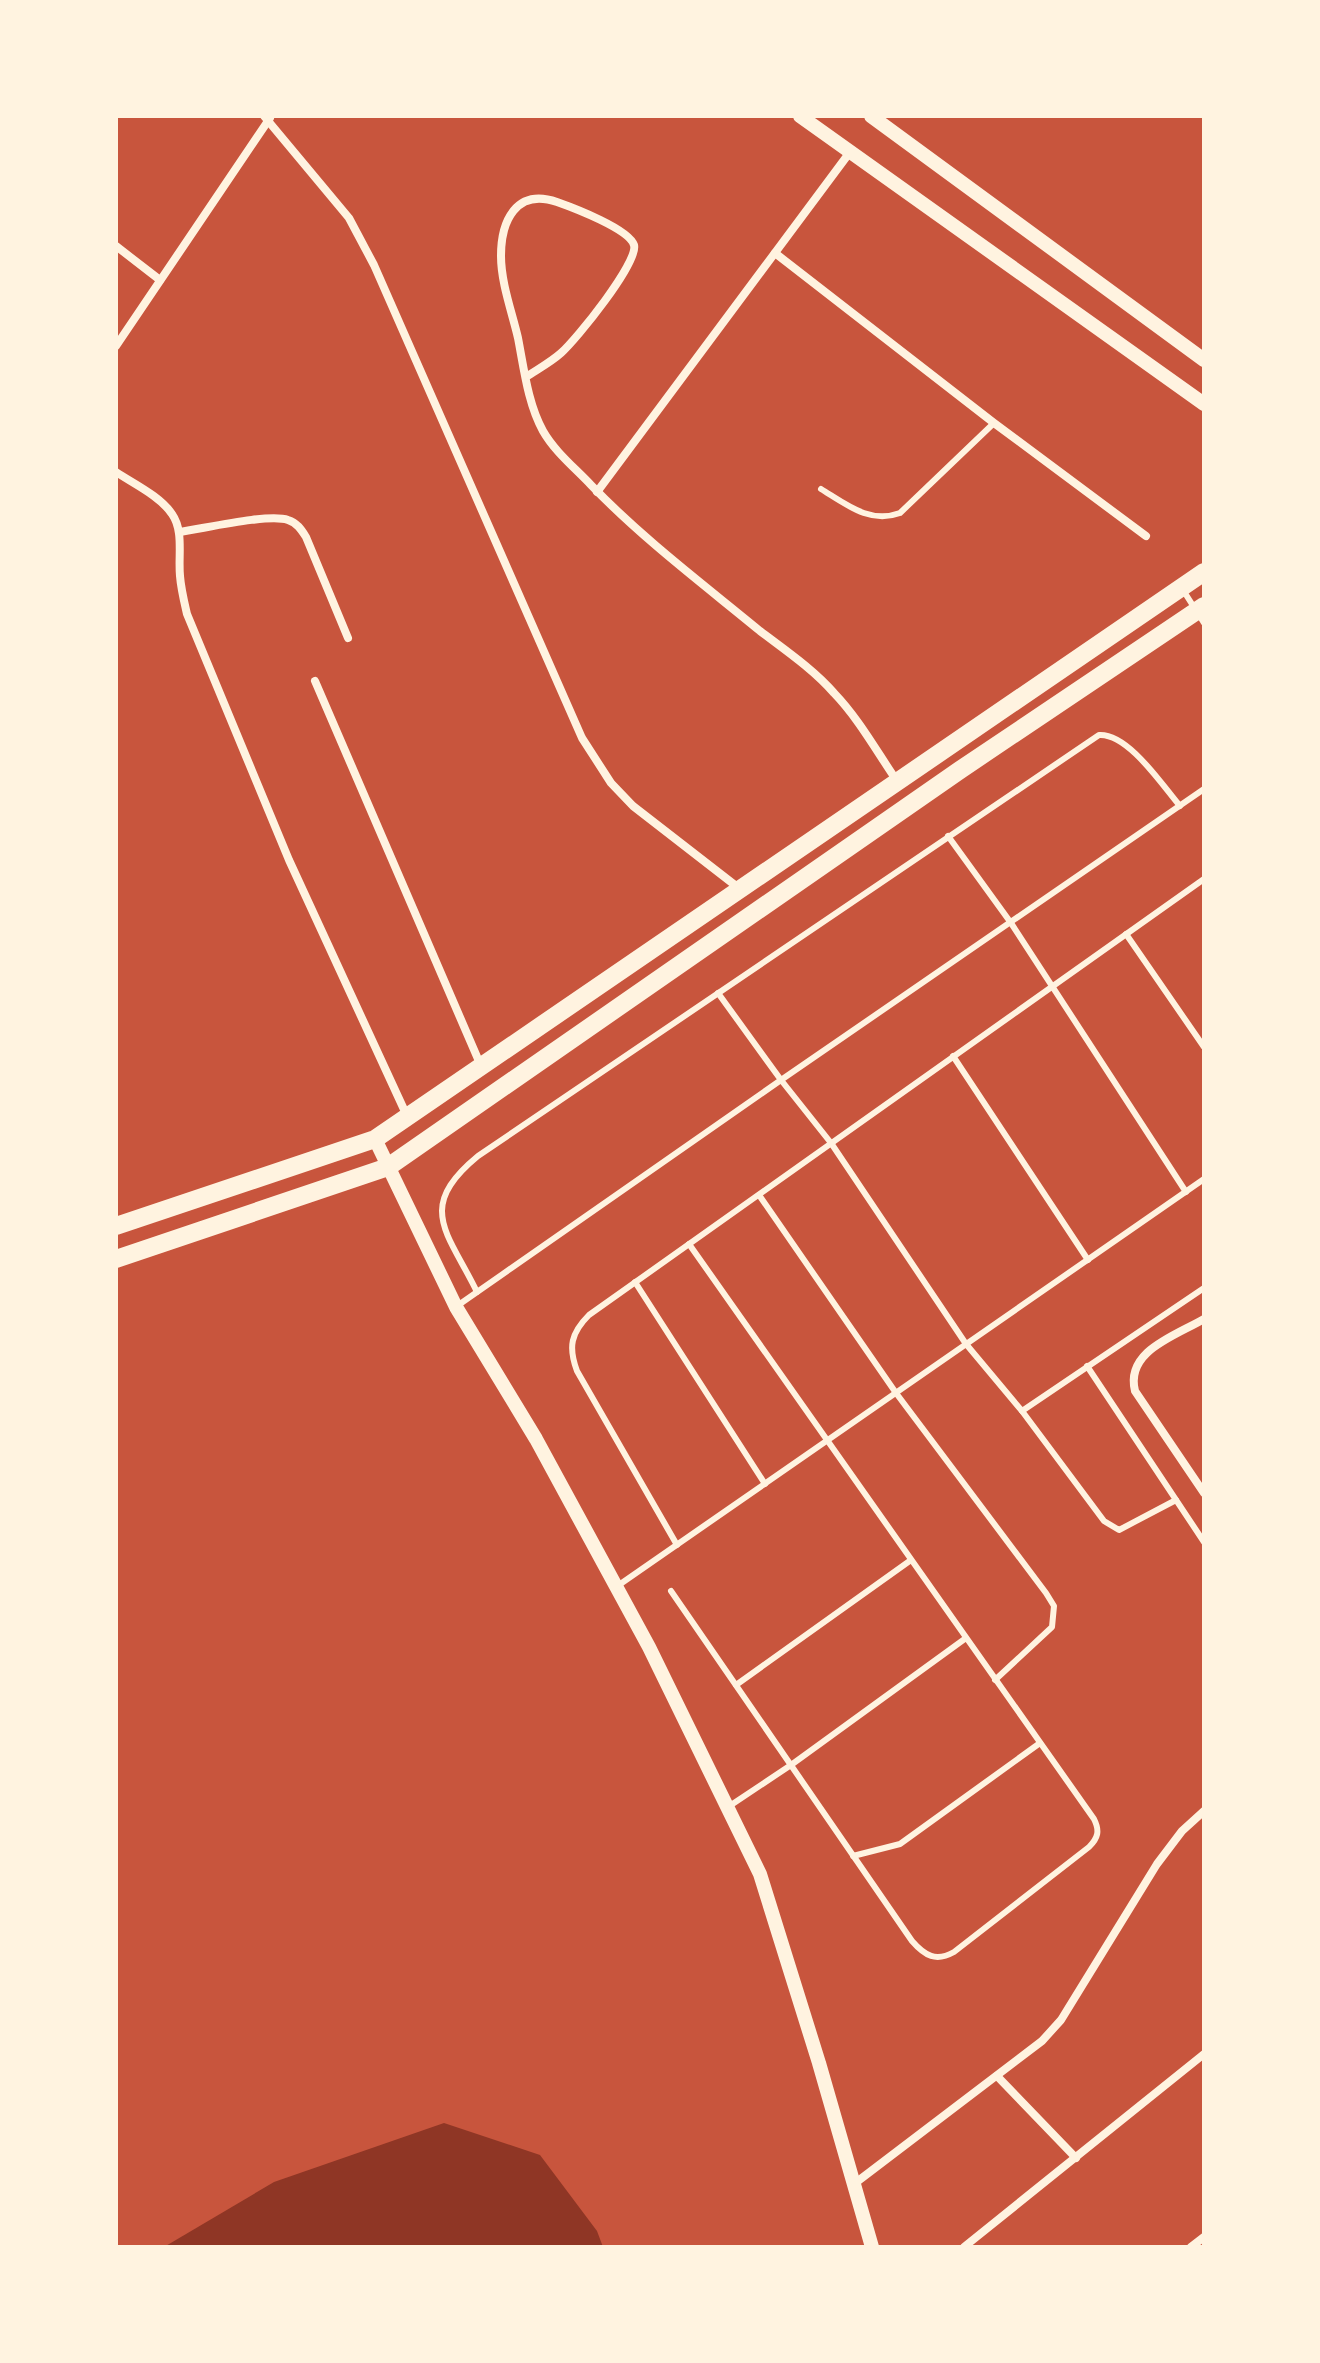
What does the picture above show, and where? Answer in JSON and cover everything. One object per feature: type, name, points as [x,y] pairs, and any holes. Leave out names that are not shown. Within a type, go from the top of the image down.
[{"type":"main road","points":[[116,1226],[375,1139],[1204,572]]},
{"type":"main road","points":[[116,1259],[388,1167],[923,796],[1201,614]]},
{"type":"street","points":[[800,116],[1204,404]]},
{"type":"street","points":[[871,116],[1204,360]]},
{"type":"street","points":[[116,346],[268,117],[349,218],[374,265],[582,738],[598,766],[633,806],[740,889]]},
{"type":"street","points":[[597,492],[850,152]]},
{"type":"street","points":[[526,377],[563,352],[628,269],[635,252],[634,243],[617,228],[556,201],[538,198],[527,200],[515,208],[505,222],[501,265],[526,377],[537,418],[550,443],[649,541],[834,692],[897,781]]},
{"type":"street","points":[[116,246],[160,280]]},
{"type":"street","points":[[775,253],[1146,536]]},
{"type":"street","points":[[116,472],[171,511],[179,532],[180,573],[187,614],[289,860],[407,1116]]},
{"type":"street","points":[[179,532],[272,518],[292,521],[306,537],[348,638]]},
{"type":"street","points":[[315,681],[481,1066]]},
{"type":"street","points":[[375,1139],[456,1307],[536,1439],[616,1587],[760,1874],[872,2247]]},
{"type":"street","points":[[1204,1319],[1147,1352],[1139,1359],[1132,1373],[1135,1391],[1204,1493]]},
{"type":"street","points":[[854,2184],[1042,2041],[1061,2020],[1157,1864],[1182,1831],[1204,1811]]},
{"type":"street","points":[[964,2247],[1204,2054]]},
{"type":"street","points":[[997,2076],[1076,2158]]},
{"type":"street","points":[[1191,2247],[1204,2237]]},
{"type":"lane","points":[[821,489],[864,515],[889,517],[900,513],[994,423]]},
{"type":"lane","points":[[1181,587],[1201,614]]},
{"type":"lane","points":[[477,1292],[440,1209],[445,1191],[457,1173],[478,1156],[1099,735],[1109,734],[1130,748],[1180,806]]},
{"type":"lane","points":[[456,1307],[1204,789]]},
{"type":"lane","points":[[948,836],[1011,923],[1186,1192]]},
{"type":"lane","points":[[677,1545],[577,1371],[571,1355],[576,1329],[589,1315],[635,1282],[1204,879]]},
{"type":"lane","points":[[1126,934],[1204,1047]]},
{"type":"lane","points":[[718,993],[831,1143],[966,1344],[1022,1411],[1111,1528],[1126,1528],[1176,1500]]},
{"type":"lane","points":[[953,1056],[1088,1260]]},
{"type":"lane","points":[[616,1587],[1204,1179]]},
{"type":"lane","points":[[759,1195],[896,1393],[1054,1606],[1052,1627],[995,1680]]},
{"type":"lane","points":[[671,1591],[920,1950],[944,1958],[954,1952],[1089,1847],[1098,1835],[1094,1819],[689,1244]]},
{"type":"lane","points":[[635,1282],[765,1484]]},
{"type":"lane","points":[[1022,1411],[1204,1288]]},
{"type":"lane","points":[[1087,1366],[1204,1542]]},
{"type":"lane","points":[[736,1685],[911,1560]]},
{"type":"lane","points":[[728,1807],[966,1638]]},
{"type":"lane","points":[[853,1856],[900,1844],[1040,1743]]},
{"type":"shaded area","points":[[444,2123],[540,2155],[597,2231],[603,2247],[164,2247],[274,2182]]}]
